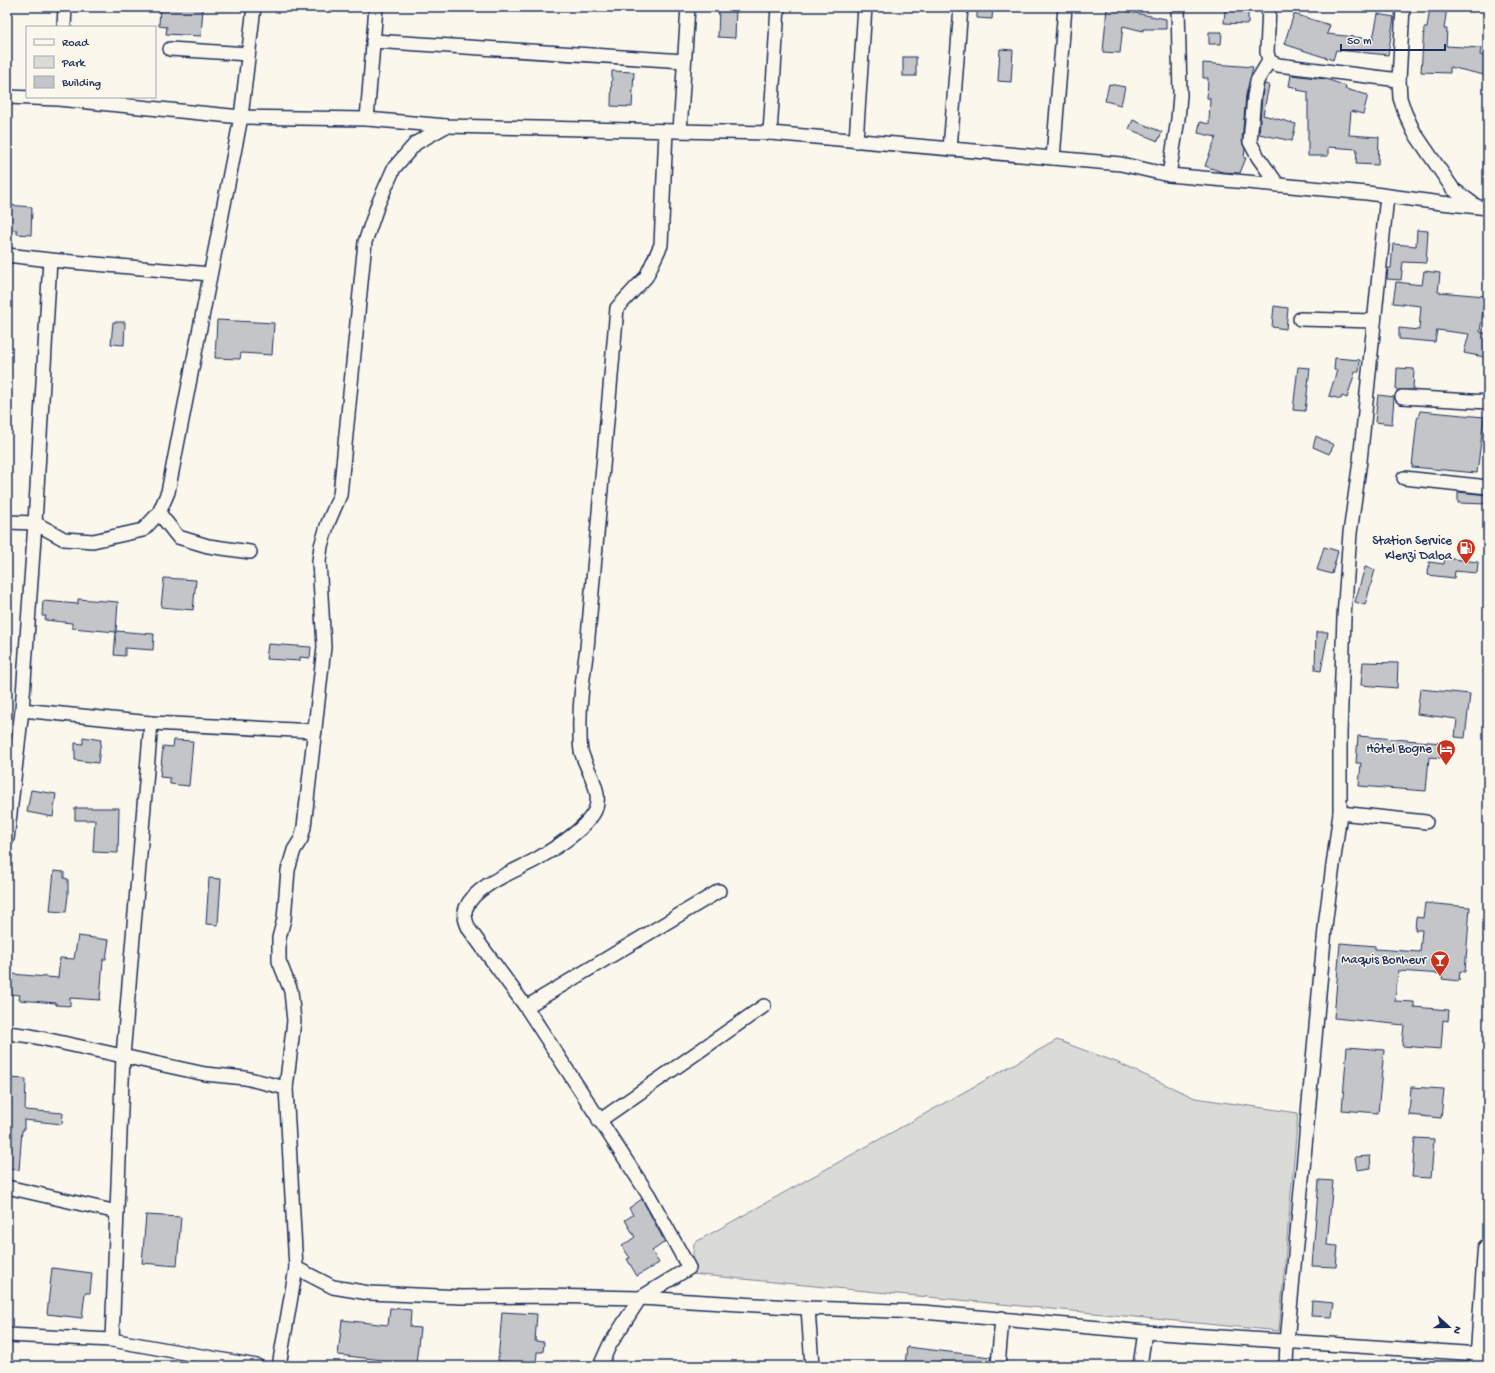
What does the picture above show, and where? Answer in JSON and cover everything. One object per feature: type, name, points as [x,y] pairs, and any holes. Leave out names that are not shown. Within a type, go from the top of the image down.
[{"type":"highway","points":[[1480,1360],[1488,1249]]},
{"type":"street","points":[[64,26],[65,7]]},
{"type":"street","points":[[7,522],[35,523],[64,539],[93,540],[143,530],[159,513],[168,492],[241,117],[254,7]]},
{"type":"street","points":[[367,119],[376,7]]},
{"type":"street","points":[[680,131],[688,7]]},
{"type":"street","points":[[770,133],[778,7]]},
{"type":"street","points":[[856,141],[865,7]]},
{"type":"street","points":[[950,149],[961,7]]},
{"type":"street","points":[[1053,158],[1065,7]]},
{"type":"street","points":[[1169,175],[1178,119],[1180,95],[1178,7]]},
{"type":"street","points":[[1269,7],[1266,52],[1269,61],[1278,66],[1399,80]]},
{"type":"street","points":[[1403,7],[1399,80],[1400,98],[1404,113],[1414,132],[1453,189],[1482,207]]},
{"type":"street","points":[[373,41],[684,61]]},
{"type":"street","points":[[170,49],[248,54]]},
{"type":"street","points":[[1269,61],[1257,81],[1254,96],[1250,142],[1258,157],[1278,185]]},
{"type":"street","points":[[7,97],[26,97]]},
{"type":"street","points":[[58,98],[241,117],[367,119],[446,126],[770,133],[1121,164],[1169,175],[1387,196],[1482,207]]},
{"type":"street","points":[[279,1366],[296,1268],[286,1088],[294,1021],[291,990],[279,961],[279,938],[284,919],[288,870],[294,850],[301,839],[304,827],[324,647],[319,561],[320,546],[340,495],[365,242],[378,204],[394,168],[416,143],[446,126]]},
{"type":"street","points":[[600,1366],[609,1346],[640,1298],[689,1268],[648,1194],[526,1007],[469,929],[465,917],[465,909],[471,899],[484,887],[538,858],[576,832],[594,814],[598,804],[595,788],[581,750],[580,721],[582,687],[588,648],[617,308],[646,277],[660,245],[666,131]]},
{"type":"street","points":[[1286,1366],[1326,918],[1340,813],[1340,734],[1344,617],[1350,533],[1360,461],[1387,196]]},
{"type":"street","points":[[7,255],[210,274]]},
{"type":"street","points":[[7,840],[22,710],[35,523],[50,260]]},
{"type":"street","points":[[1300,319],[1374,321]]},
{"type":"street","points":[[1402,397],[1488,402]]},
{"type":"street","points":[[1404,478],[1488,487]]},
{"type":"street","points":[[159,513],[178,537],[208,546],[250,552]]},
{"type":"street","points":[[22,710],[151,723],[315,731]]},
{"type":"street","points":[[112,1340],[123,1056],[151,723]]},
{"type":"street","points":[[1340,813],[1426,822]]},
{"type":"street","points":[[526,1007],[719,891]]},
{"type":"street","points":[[599,1121],[764,1006]]},
{"type":"street","points":[[7,1033],[30,1036],[204,1074],[245,1078],[286,1088]]},
{"type":"street","points":[[7,1187],[117,1212]]},
{"type":"street","points":[[296,1268],[333,1287],[369,1293],[462,1297],[542,1296],[640,1298],[808,1308],[923,1312],[1144,1332],[1287,1342],[1480,1360]]},
{"type":"street","points":[[808,1308],[812,1366]]},
{"type":"street","points":[[998,1366],[1002,1318]]},
{"type":"street","points":[[1140,1366],[1144,1332]]},
{"type":"street","points":[[7,1335],[112,1340],[257,1366]]},
{"type":"green space","points":[[1057,1040],[1116,1062],[1195,1098],[1298,1113],[1279,1331],[691,1274],[694,1243]]},
{"type":"building","points":[[160,7],[203,7],[201,36],[166,34],[167,27],[159,26]]},
{"type":"building","points":[[719,7],[736,7],[735,38],[718,37]]},
{"type":"building","points":[[977,7],[993,7],[992,19],[977,18]]},
{"type":"building","points":[[1107,7],[1125,7],[1125,11],[1166,19],[1166,29],[1143,29],[1143,31],[1123,26],[1120,53],[1103,52]]},
{"type":"building","points":[[1225,7],[1248,7],[1248,24],[1224,23]]},
{"type":"building","points":[[1430,7],[1447,7],[1444,29],[1447,29],[1446,46],[1481,48],[1480,55],[1488,57],[1488,76],[1450,67],[1450,73],[1421,72],[1424,28],[1427,28]]},
{"type":"building","points":[[1294,14],[1330,25],[1327,34],[1373,39],[1378,14],[1394,17],[1388,55],[1336,50],[1333,60],[1284,44]]},
{"type":"building","points":[[1209,32],[1222,32],[1221,44],[1209,44]]},
{"type":"building","points":[[1000,49],[1013,50],[1011,82],[998,81]]},
{"type":"building","points":[[903,57],[916,57],[916,76],[903,76]]},
{"type":"building","points":[[1203,63],[1253,67],[1246,95],[1242,141],[1245,149],[1244,158],[1246,158],[1240,173],[1222,172],[1205,166],[1216,137],[1198,133],[1200,122],[1209,124],[1210,98],[1207,98],[1208,78],[1203,78]]},
{"type":"building","points":[[612,71],[634,72],[632,107],[611,106]]},
{"type":"building","points":[[1291,75],[1326,79],[1346,86],[1345,89],[1368,95],[1363,114],[1351,111],[1349,135],[1379,137],[1378,165],[1356,164],[1357,149],[1328,147],[1328,156],[1308,156],[1308,92],[1297,90],[1298,88],[1289,86]]},
{"type":"building","points":[[1109,84],[1125,87],[1121,105],[1105,101]]},
{"type":"building","points":[[1264,84],[1269,85],[1263,115],[1296,124],[1292,141],[1259,134]]},
{"type":"building","points":[[1133,120],[1162,132],[1158,141],[1129,129]]},
{"type":"building","points":[[7,205],[32,207],[31,235],[17,234],[17,230],[7,230]]},
{"type":"building","points":[[1417,230],[1428,231],[1426,263],[1403,262],[1401,280],[1387,279],[1388,268],[1391,268],[1393,244],[1416,246]]},
{"type":"building","points":[[1424,271],[1440,273],[1438,292],[1485,296],[1480,332],[1488,334],[1488,343],[1484,357],[1464,353],[1469,334],[1437,330],[1435,342],[1399,339],[1399,328],[1419,330],[1421,306],[1393,303],[1396,282],[1422,285]]},
{"type":"building","points":[[1274,306],[1288,308],[1286,329],[1272,327]]},
{"type":"building","points":[[217,320],[274,323],[272,355],[241,353],[240,359],[215,358]]},
{"type":"building","points":[[113,322],[125,322],[124,345],[111,344]]},
{"type":"building","points":[[1335,358],[1360,360],[1359,372],[1355,372],[1347,398],[1342,396],[1341,399],[1329,396],[1337,370],[1334,370]]},
{"type":"building","points":[[1298,367],[1310,368],[1305,411],[1293,410]]},
{"type":"building","points":[[1397,368],[1414,369],[1413,390],[1396,390]]},
{"type":"building","points":[[1378,395],[1394,397],[1392,424],[1375,422]]},
{"type":"building","points":[[1420,411],[1484,417],[1477,473],[1412,467],[1417,420]]},
{"type":"building","points":[[1316,436],[1334,445],[1329,454],[1313,447]]},
{"type":"building","points":[[1458,492],[1488,495],[1488,504],[1458,503]]},
{"type":"building","points":[[1324,547],[1338,551],[1332,574],[1317,570]]},
{"type":"building","points":[[1445,558],[1478,562],[1477,573],[1455,571],[1454,578],[1428,575],[1429,562],[1444,564]]},
{"type":"building","points":[[1365,567],[1375,570],[1365,605],[1355,602]]},
{"type":"building","points":[[164,578],[196,580],[193,610],[161,607]]},
{"type":"building","points":[[78,599],[118,602],[116,632],[72,628],[72,623],[45,620],[46,616],[42,616],[43,601],[78,604]]},
{"type":"building","points":[[116,631],[154,634],[153,650],[125,648],[125,656],[114,655]]},
{"type":"building","points":[[1316,632],[1328,632],[1321,671],[1315,670]]},
{"type":"building","points":[[268,644],[311,647],[310,658],[300,657],[300,661],[266,659]]},
{"type":"building","points":[[1363,662],[1398,663],[1397,688],[1361,685]]},
{"type":"building","points":[[1420,689],[1470,694],[1465,738],[1455,737],[1457,719],[1417,714]]},
{"type":"building","points":[[1358,736],[1442,743],[1441,758],[1429,757],[1426,791],[1359,786],[1361,763],[1356,763]]},
{"type":"building","points":[[83,737],[101,740],[98,763],[75,760],[75,743],[83,744]]},
{"type":"building","points":[[174,740],[193,741],[189,786],[170,784],[170,778],[160,777],[163,746],[173,747]]},
{"type":"building","points":[[31,790],[56,794],[53,817],[27,812]]},
{"type":"building","points":[[75,808],[119,808],[118,853],[93,852],[95,820],[75,820]]},
{"type":"building","points":[[54,871],[64,872],[64,878],[68,879],[66,912],[50,911]]},
{"type":"building","points":[[209,878],[221,879],[218,925],[206,924]]},
{"type":"building","points":[[1425,903],[1470,907],[1465,972],[1460,971],[1459,981],[1442,979],[1442,974],[1398,971],[1395,1001],[1414,1002],[1414,1007],[1449,1010],[1448,1021],[1443,1020],[1441,1049],[1402,1046],[1404,1025],[1334,1018],[1340,943],[1375,946],[1375,949],[1420,952],[1422,930],[1415,930],[1416,917],[1423,918]]},
{"type":"building","points":[[78,936],[109,940],[106,959],[103,959],[100,1000],[70,998],[70,1006],[56,1005],[56,1003],[19,1000],[20,995],[10,994],[12,974],[58,978],[60,958],[74,959]]},
{"type":"building","points":[[1347,1047],[1384,1050],[1378,1113],[1342,1110]]},
{"type":"building","points":[[7,1078],[26,1079],[25,1110],[63,1113],[62,1124],[24,1120],[19,1170],[7,1169]]},
{"type":"building","points":[[1411,1087],[1444,1089],[1441,1118],[1409,1115]]},
{"type":"building","points":[[1415,1138],[1434,1139],[1431,1178],[1412,1177]]},
{"type":"building","points":[[1370,1156],[1371,1168],[1357,1170],[1355,1157]]},
{"type":"building","points":[[1319,1180],[1333,1181],[1327,1245],[1338,1246],[1336,1267],[1312,1266]]},
{"type":"building","points":[[642,1199],[665,1242],[652,1251],[659,1263],[637,1276],[627,1259],[630,1258],[622,1246],[635,1237],[625,1220],[633,1215],[629,1208]]},
{"type":"building","points":[[146,1215],[181,1217],[177,1266],[142,1263]]},
{"type":"building","points":[[52,1268],[92,1273],[90,1293],[85,1293],[82,1318],[47,1314]]},
{"type":"building","points":[[1312,1301],[1334,1303],[1332,1317],[1311,1316]]},
{"type":"building","points":[[390,1308],[411,1310],[410,1327],[420,1328],[416,1364],[407,1362],[407,1366],[382,1366],[383,1360],[338,1355],[342,1320],[388,1325]]},
{"type":"building","points":[[502,1312],[537,1314],[535,1341],[544,1342],[543,1352],[537,1352],[536,1366],[520,1366],[520,1363],[498,1361]]},
{"type":"building","points":[[907,1347],[991,1357],[990,1366],[906,1366]]},
{"type":"place","name":"Station Service Klenzi Daloa","points":[[1466,565]]},
{"type":"place","name":"Hôtel Bogne","points":[[1446,766]]},
{"type":"place","name":"Maquis Bonheur","points":[[1440,977]]}]
